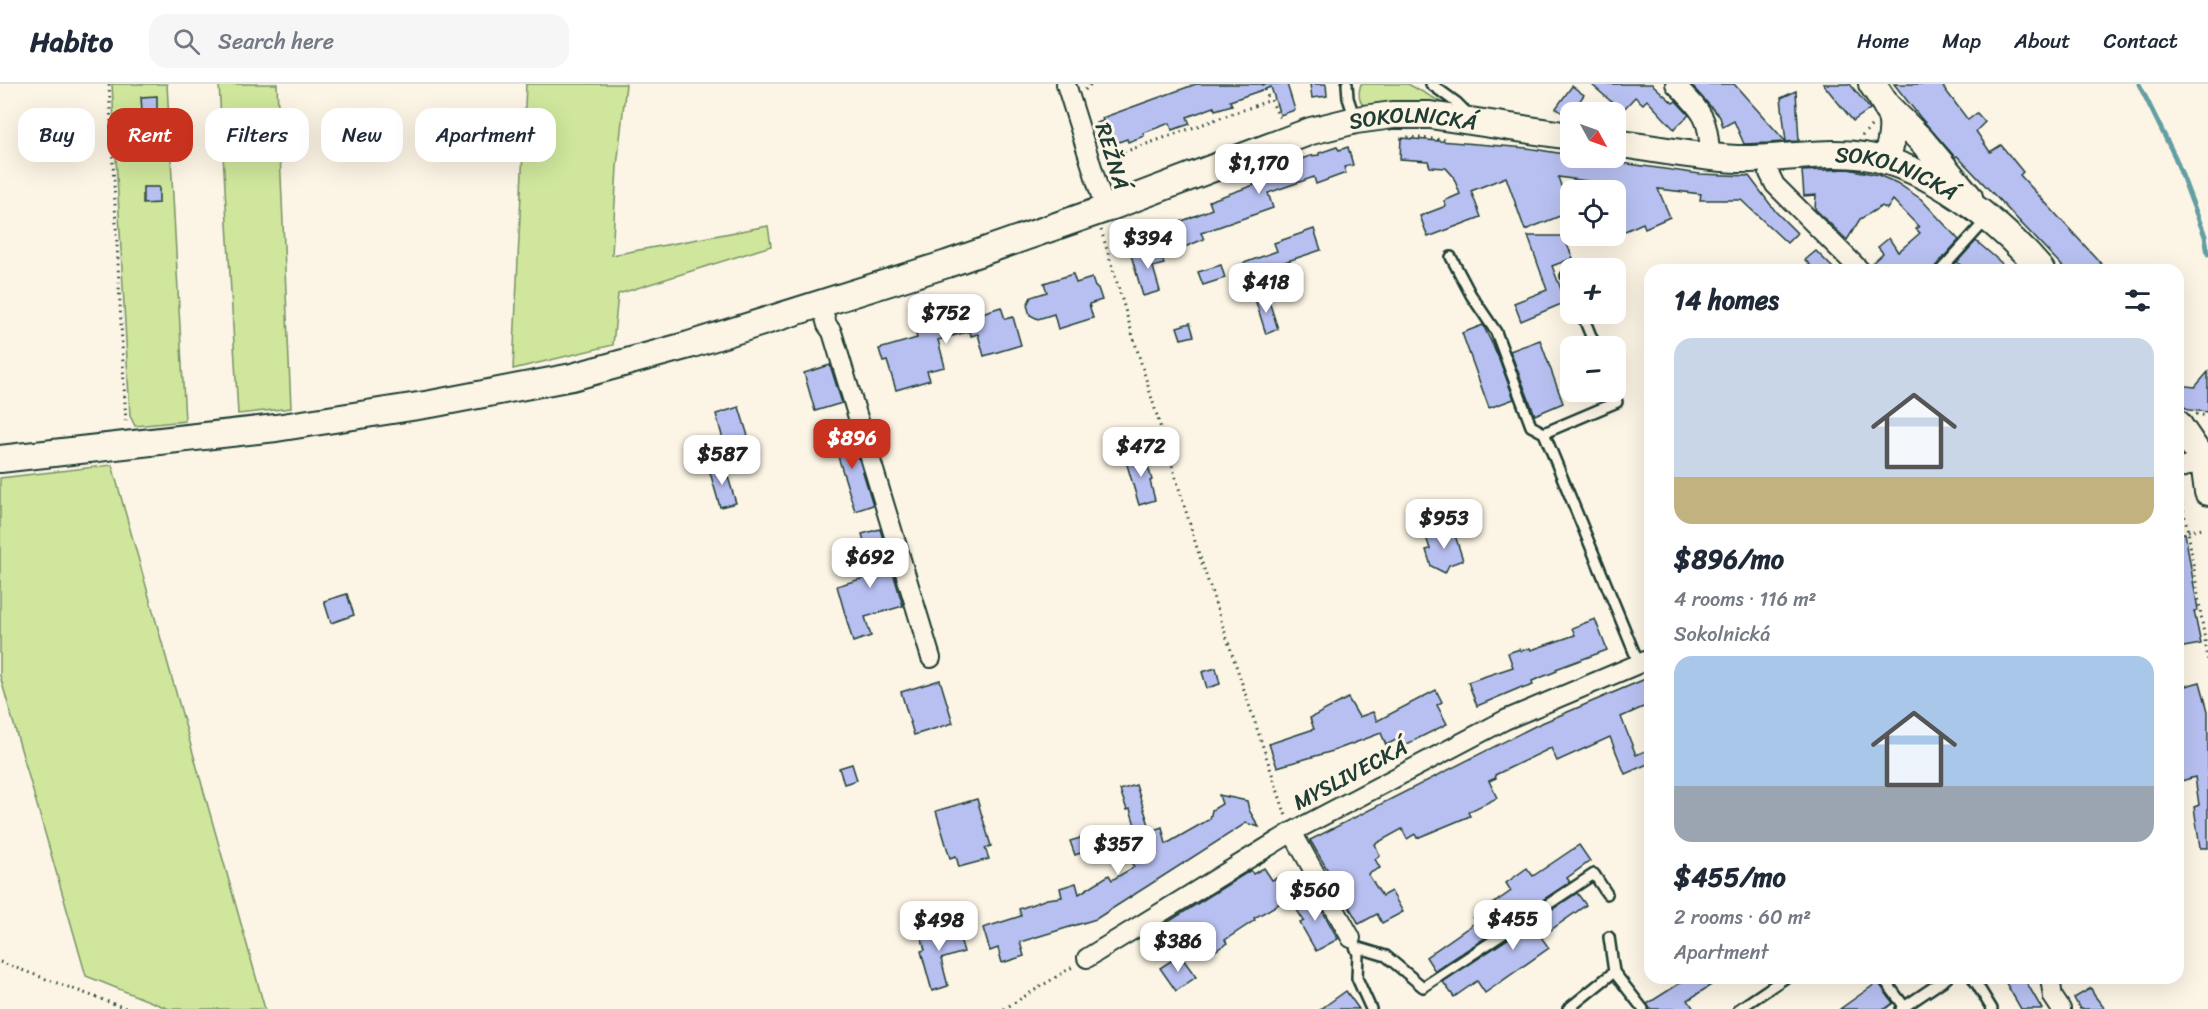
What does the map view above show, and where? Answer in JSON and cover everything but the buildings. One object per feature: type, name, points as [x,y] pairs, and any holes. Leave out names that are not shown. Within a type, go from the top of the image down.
[{"type":"main road","points":[[1872,84],[1881,113],[1893,119],[1893,132],[1886,161]]},
{"type":"main road","points":[[1881,113],[1909,126],[1984,215]]},
{"type":"main road","name":"SOKOLNICKÁ","points":[[0,459],[276,428],[431,404],[572,377],[689,345],[887,283],[1100,210],[1311,131],[1356,120],[1414,114],[1560,134]]},
{"type":"main road","name":"SOKOLNICKÁ","points":[[1626,144],[1710,157],[1768,158],[1844,155],[1865,156],[1886,161],[1943,187],[1984,215],[2035,264]]},
{"type":"main road","points":[[2184,432],[2206,460],[2208,492]]},
{"type":"street","name":"REŽNÁ","points":[[1066,84],[1100,210]]},
{"type":"street","points":[[1675,84],[1705,117],[1709,133],[1710,157]]},
{"type":"street","points":[[1768,158],[1769,173],[1775,185],[1854,264]]},
{"type":"street","points":[[822,304],[931,658]]},
{"type":"street","points":[[2184,467],[2206,460]]},
{"type":"street","name":"MYSLIVECKÁ","points":[[1087,958],[1292,832],[1505,720],[1644,662]]},
{"type":"street","points":[[1292,832],[1353,942]]},
{"type":"street","points":[[2051,984],[2053,997],[2061,1009]]},
{"type":"lane","points":[[1347,84],[1348,98],[1356,120]]},
{"type":"lane","points":[[1431,84],[1457,103],[1475,121]]},
{"type":"lane","points":[[1946,264],[1984,215]]},
{"type":"lane","points":[[1451,257],[1471,295],[1496,332],[1532,426],[1544,434],[1644,660]]},
{"type":"lane","points":[[1544,434],[1617,402]]},
{"type":"lane","points":[[1353,942],[1386,956],[1423,987],[1594,874],[1607,894]]},
{"type":"lane","points":[[1609,937],[1614,972],[1643,1009]]},
{"type":"lane","points":[[1353,942],[1358,954],[1357,978],[1371,1009]]},
{"type":"lane","points":[[1568,1009],[1614,972]]},
{"type":"lane","points":[[1739,1009],[1776,984]]},
{"type":"lane","points":[[1887,984],[1903,1008],[1938,984]]},
{"type":"lane","points":[[1977,984],[1992,1009]]},
{"type":"path","points":[[109,84],[127,446]]},
{"type":"path","points":[[1086,97],[1084,89],[1090,84]]},
{"type":"path","points":[[1263,84],[1278,118],[1286,124]]},
{"type":"path","points":[[1102,159],[1269,100]]},
{"type":"path","points":[[1858,139],[1881,113]]},
{"type":"path","points":[[1401,137],[1456,141]]},
{"type":"path","points":[[1100,210],[1197,548],[1292,832]]},
{"type":"path","points":[[2184,513],[2208,660]]},
{"type":"path","points":[[2188,531],[2202,528]]},
{"type":"path","points":[[1004,1009],[1087,958]]},
{"type":"path","points":[[0,962],[128,1009]]},
{"type":"green space","points":[[112,84],[167,84],[168,108],[113,108]]},
{"type":"green space","points":[[219,84],[277,84],[278,108],[220,108]]},
{"type":"green space","points":[[526,84],[626,84],[617,167],[612,255],[768,226],[771,246],[618,294],[613,345],[513,369],[522,162],[556,162],[556,108],[525,108]]},
{"type":"green space","points":[[1361,84],[1408,84],[1445,104],[1444,106],[1367,107],[1362,103],[1360,97]]},
{"type":"green space","points":[[116,162],[171,162],[185,421],[135,426],[130,416]]},
{"type":"green space","points":[[223,162],[280,162],[291,408],[238,414]]},
{"type":"green space","points":[[112,465],[265,1009],[169,1009],[86,976],[0,676],[0,478]]},
{"type":"waterway","points":[[2139,84],[2175,157],[2205,236],[2208,254]]}]
